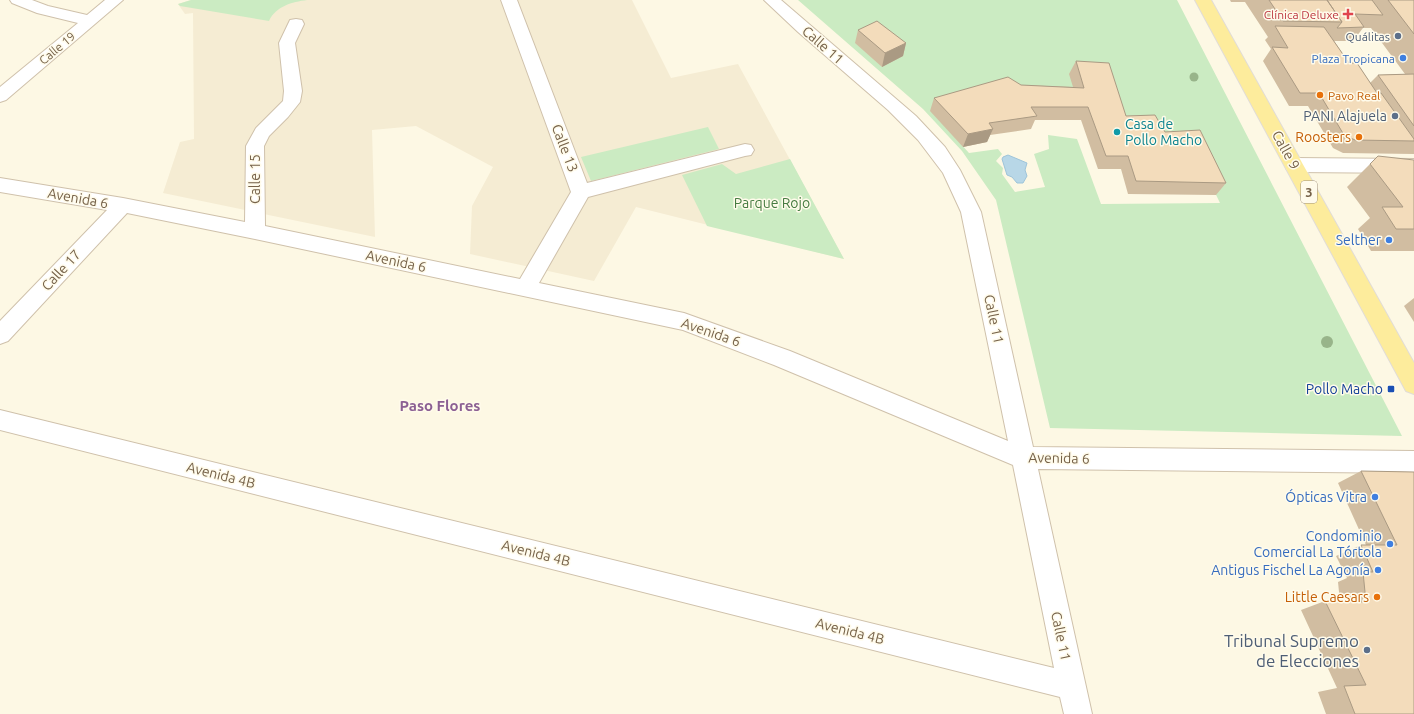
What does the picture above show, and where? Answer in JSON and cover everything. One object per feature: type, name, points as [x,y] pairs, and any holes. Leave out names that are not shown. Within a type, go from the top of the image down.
[{"type":"main road","name":"Calle 9","points":[[1203,0],[1414,384]]},
{"type":"street","points":[[18,0],[43,10],[90,21]]},
{"type":"street","name":"Calle 19","points":[[0,96],[115,0]]},
{"type":"street","name":"Calle 13","points":[[508,0],[581,192]]},
{"type":"street","name":"Calle 11","points":[[772,0],[916,125],[930,140],[954,172],[971,212],[1078,714]]},
{"type":"street","name":"Calle 15","points":[[255,231],[255,146],[262,132],[291,102],[293,91],[287,43],[296,24]]},
{"type":"street","points":[[525,288],[581,192],[745,150]]},
{"type":"street","points":[[1294,165],[1414,166]]},
{"type":"street","name":"Avenida 6","points":[[0,185],[123,205],[255,231],[664,317],[703,328],[782,358],[1023,458],[1414,462]]},
{"type":"street","name":"Calle 17","points":[[0,335],[123,205]]},
{"type":"street","name":"Avenida 4B","points":[[0,420],[1071,686]]},
{"type":"shaded area","points":[[191,0],[632,0],[671,78],[738,64],[844,259],[636,207],[594,281],[470,254],[472,206],[493,167],[416,126],[372,130],[375,237],[163,193],[180,142],[194,139],[193,13],[185,14],[178,4]]},
{"type":"green space","points":[[191,0],[307,0],[296,2],[280,8],[269,21],[180,6],[178,4]]},
{"type":"green space","points":[[798,0],[1177,0],[1402,436],[1050,428],[996,200],[962,151],[923,109]],"holes":[[[1077,101],[1191,143],[1220,203],[1101,204],[1077,139],[1048,135],[1049,149],[1034,154],[1045,187],[1015,192],[1002,174],[1003,168],[996,161],[1002,154],[998,149],[969,153],[931,111]]]},
{"type":"green space","points":[[708,127],[719,149],[591,181],[581,157]]},
{"type":"green space","name":"Parque Rojo","points":[[790,159],[844,259],[707,226],[682,175],[722,164],[736,174]]},
{"type":"water","points":[[1008,155],[1027,163],[1025,170],[1027,176],[1023,183],[1017,183],[1012,177],[1007,175],[1002,159]]},
{"type":"building","points":[[1269,0],[1327,0],[1342,22],[1283,21]]},
{"type":"building","name":"Clínica Deluxe","points":[[1327,0],[1372,0],[1383,15],[1355,14],[1364,27],[1337,28],[1342,22]]},
{"type":"building","points":[[1388,0],[1414,0],[1414,34]]},
{"type":"building","points":[[877,21],[906,43],[885,53],[858,30]]},
{"type":"building","points":[[1275,26],[1324,27],[1349,63],[1357,63],[1377,93],[1381,93],[1414,141],[1355,140],[1344,135],[1319,93],[1300,93],[1272,47],[1288,48]]},
{"type":"building","name":"Casa de Pollo Macho","points":[[1076,61],[1109,63],[1126,116],[1155,115],[1165,132],[1200,130],[1226,183],[1136,181],[1128,156],[1106,156],[1088,107],[1031,107],[1037,116],[989,123],[993,129],[968,134],[934,98],[1008,77],[1021,85],[1084,88]]},
{"type":"building","points":[[1414,74],[1414,126],[1378,75]]},
{"type":"building","points":[[1378,156],[1414,160],[1414,229],[1396,229],[1382,207],[1403,207],[1370,164]]},
{"type":"building","points":[[1361,471],[1414,472],[1414,714],[1355,714],[1344,686],[1366,685],[1325,601],[1366,602],[1363,572],[1373,572],[1361,545],[1397,545]]},
{"type":"place","name":"Clínica Deluxe","points":[[1348,14]]},
{"type":"place","name":"Quálitas","points":[[1398,36]]},
{"type":"place","name":"Plaza Tropicana","points":[[1403,58]]},
{"type":"place","name":"Pavo Real","points":[[1320,95]]},
{"type":"place","name":"PANI Alajuela","points":[[1395,116]]},
{"type":"place","name":"Casa de Pollo Macho","points":[[1117,132]]},
{"type":"place","name":"Roosters","points":[[1359,137]]},
{"type":"place","name":"Selther","points":[[1389,240]]},
{"type":"place","name":"Pollo Macho","points":[[1391,389]]},
{"type":"place","name":"Ópticas Vitra","points":[[1375,497]]},
{"type":"place","name":"Condominio Comercial La Tórtola","points":[[1390,544]]},
{"type":"place","name":"Antigus Fischel La Agonía","points":[[1378,570]]},
{"type":"place","name":"Little Caesars","points":[[1377,597]]},
{"type":"place","name":"Tribunal Supremo de Elecciones","points":[[1367,650]]},
{"type":"district","name":"Paso Flores","points":[[440,405]]}]
